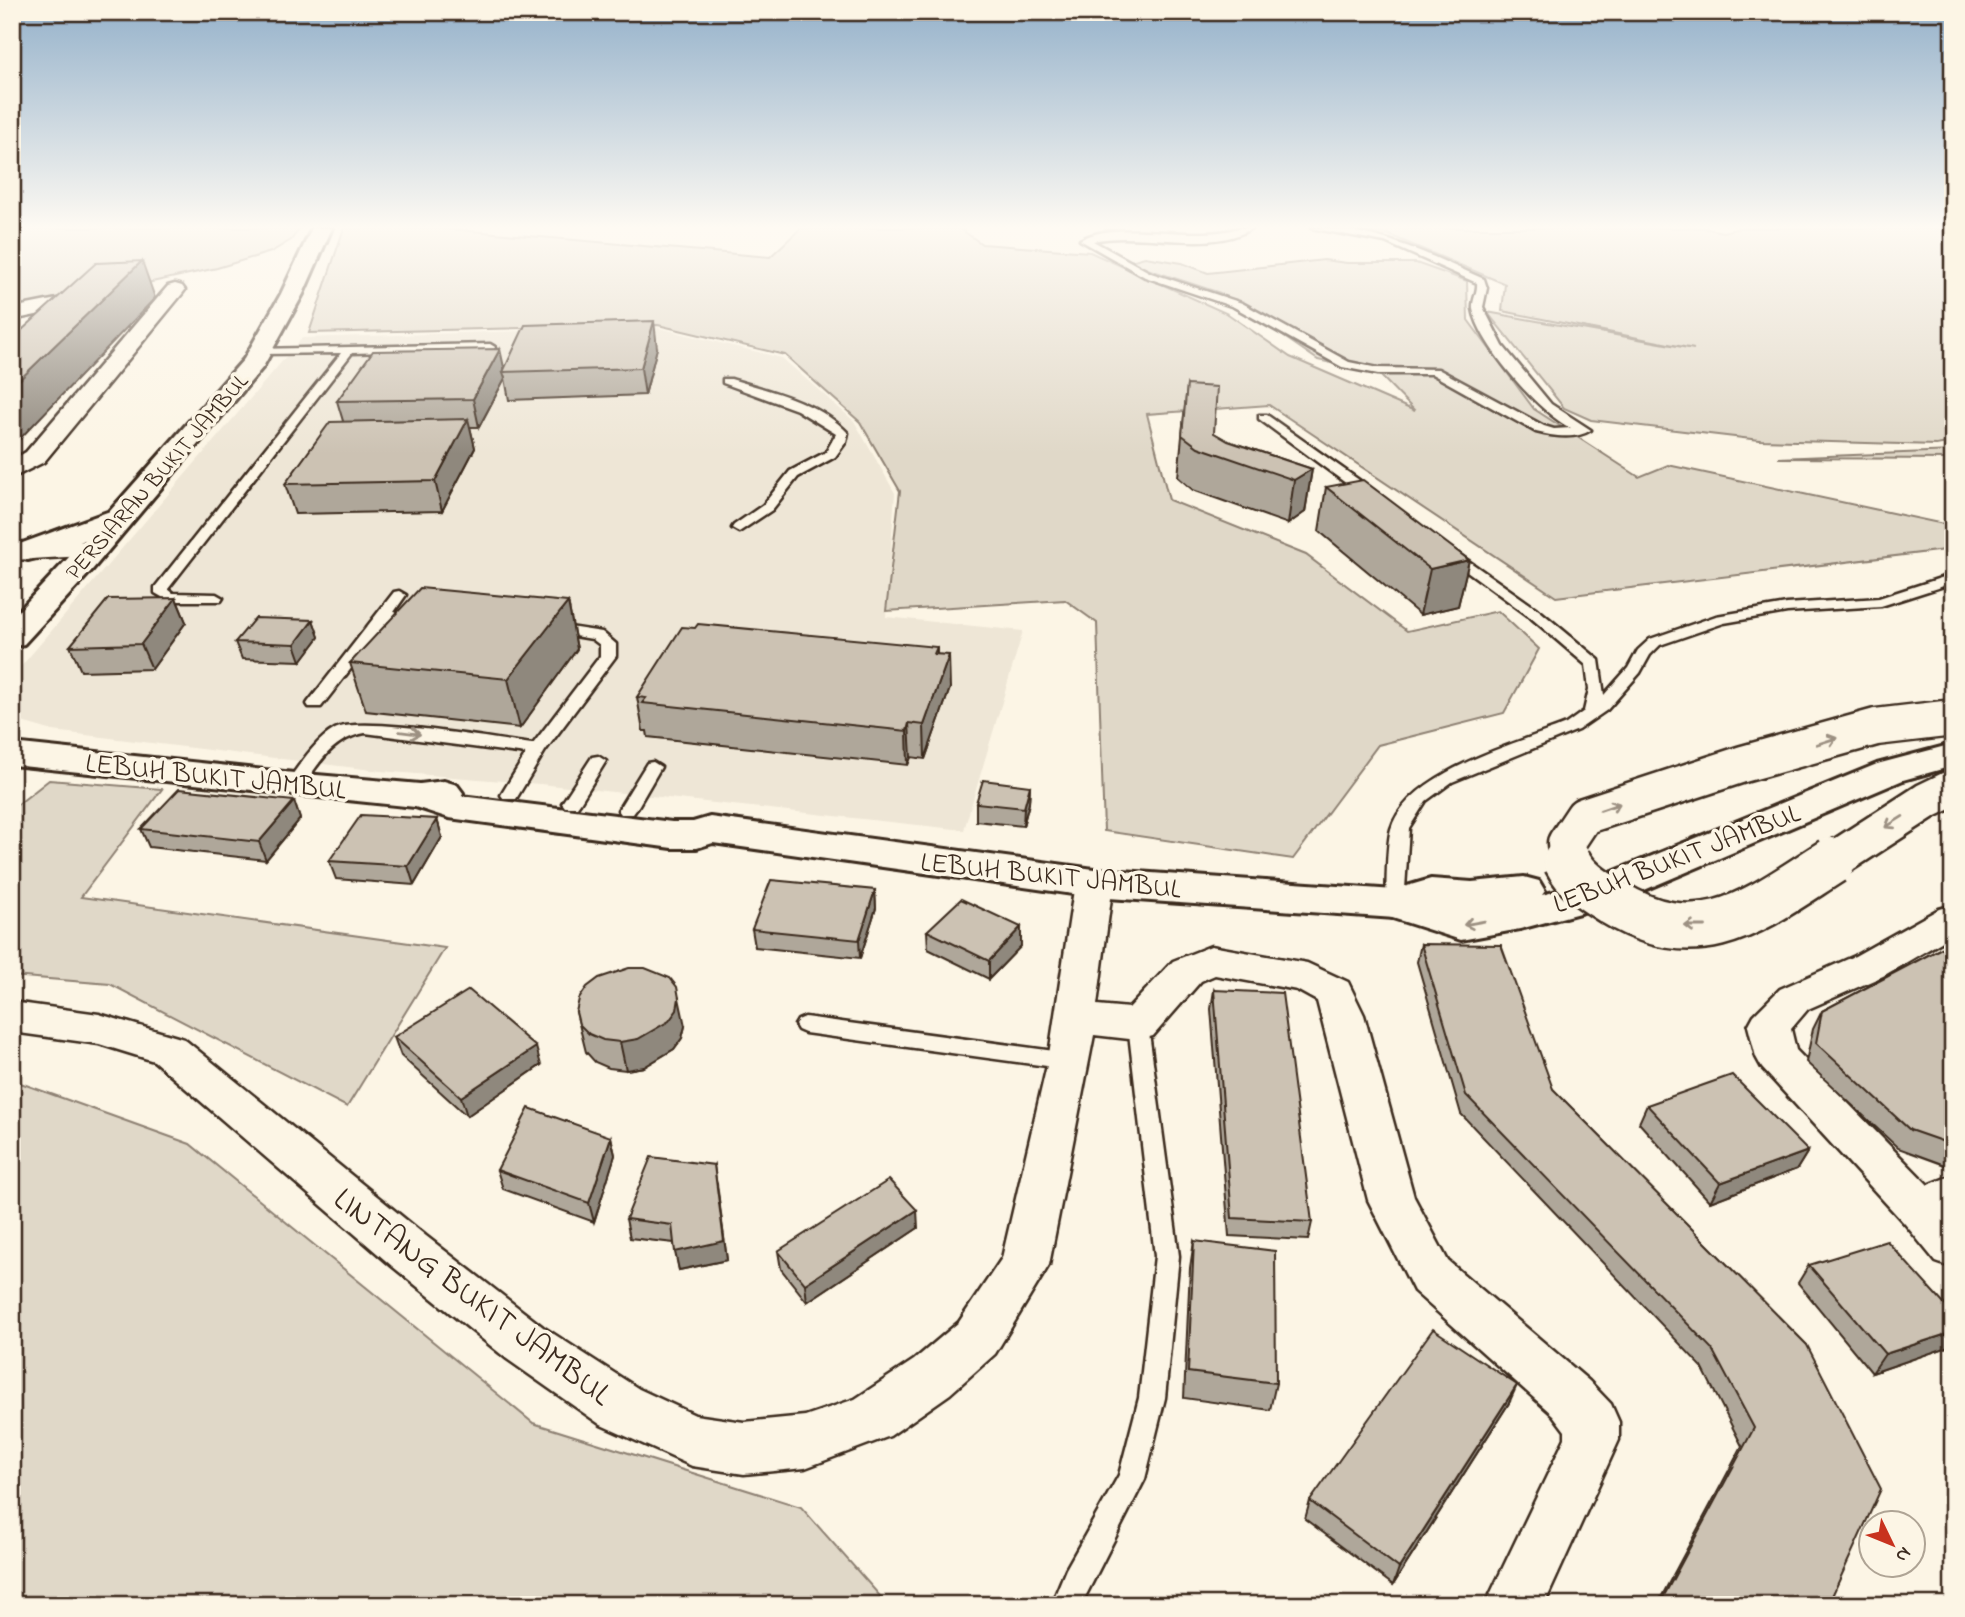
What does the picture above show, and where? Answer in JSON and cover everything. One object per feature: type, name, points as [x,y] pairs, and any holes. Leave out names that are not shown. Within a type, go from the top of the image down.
[{"type":"main road","name":"PERSIARAN BUKIT JAMBUL","points":[[12,637],[87,556],[257,357],[287,303]]},
{"type":"main road","points":[[47,601],[17,558],[121,517]]},
{"type":"main road","points":[[1953,718],[1876,727],[1743,764],[1593,813],[1584,817],[1573,831],[1566,843],[1566,858],[1573,872],[1590,888],[1629,912],[1654,923],[1691,927],[1718,925],[1760,907],[1926,802],[1953,788]]},
{"type":"main road","name":"LEBUH BUKIT JAMBUL","points":[[1395,904],[1432,893],[1472,896],[1522,892],[1589,874],[1728,824],[1903,742],[1953,731]]},
{"type":"main road","name":"LEBUH BUKIT JAMBUL","points":[[20,751],[294,785],[420,796],[463,790],[510,795],[683,818],[703,824],[710,830]]},
{"type":"main road","name":"LEBUH BUKIT JAMBUL","points":[[420,796],[449,806],[672,835],[697,835],[710,830],[1094,883],[1395,904],[1461,925],[1520,915],[1594,895],[1890,772],[1953,755]]},
{"type":"street","points":[[12,314],[66,303]]},
{"type":"street","points":[[12,471],[35,457],[164,303]]},
{"type":"street","points":[[17,558],[87,556]]},
{"type":"street","name":"LINTANG BUKIT JAMBUL","points":[[12,1017],[99,1029],[169,1050],[408,1251],[525,1343],[620,1407],[692,1440],[744,1448],[805,1442],[871,1418],[932,1377],[977,1338],[1025,1265],[1072,1039],[1094,883]]},
{"type":"street","points":[[1953,918],[1869,966],[1794,999],[1769,1026],[1777,1057],[1937,1202],[1953,1247]]},
{"type":"street","points":[[1072,1039],[1138,1025],[1187,971],[1211,960],[1307,977],[1334,992],[1343,1015],[1391,1200],[1431,1276],[1571,1398],[1592,1422],[1592,1440],[1514,1605]]},
{"type":"lane","points":[[1233,303],[1346,365],[1378,371],[1434,371],[1540,429],[1554,433],[1585,430],[1555,414],[1545,404],[1495,341],[1478,307],[1479,303]]},
{"type":"lane","points":[[257,357],[350,348],[436,352],[491,342],[480,361]]},
{"type":"lane","points":[[216,598],[169,597],[160,590],[350,348]]},
{"type":"lane","points":[[257,357],[340,361]]},
{"type":"lane","points":[[727,381],[799,405],[824,418],[842,433],[840,446],[823,461],[795,474],[778,490],[773,502],[739,528]]},
{"type":"lane","points":[[1263,417],[1388,507]]},
{"type":"lane","points":[[1433,540],[1535,614],[1594,663],[1597,689],[1592,712]]},
{"type":"lane","points":[[1395,904],[1400,828],[1420,797],[1446,778],[1572,727],[1601,707],[1635,670],[1643,653],[1656,642],[1721,619],[1787,608],[1881,602],[1953,578]]},
{"type":"lane","points":[[316,704],[399,595]]},
{"type":"lane","points":[[384,616],[439,619]]},
{"type":"lane","points":[[510,795],[537,750],[608,656],[608,644],[597,635],[536,627]]},
{"type":"lane","points":[[294,785],[327,743],[342,732],[365,728],[537,750]]},
{"type":"lane","points":[[571,803],[598,761]]},
{"type":"lane","points":[[627,810],[653,767]]},
{"type":"lane","points":[[805,1025],[1072,1039]]},
{"type":"lane","points":[[1066,1605],[1076,1579],[1131,1479],[1152,1398],[1167,1256],[1138,1025]]},
{"type":"shaded area","points":[[12,303],[52,303],[12,312]]},
{"type":"shaded area","points":[[319,303],[1205,303],[1228,314],[1290,357],[1415,411],[1378,373],[1318,360],[1235,303],[1468,303],[1468,320],[1534,409],[1639,477],[1668,465],[1953,526],[1953,549],[1556,597],[1269,405],[1147,414],[1169,500],[1306,555],[1407,631],[1498,611],[1539,649],[1504,713],[1378,745],[1293,859],[1104,831],[1097,623],[1065,600],[886,611],[900,491],[860,422],[785,355],[658,325],[309,333]]},
{"type":"shaded area","points":[[1503,303],[1953,303],[1953,442],[1936,445],[1760,440],[1591,420],[1564,408],[1487,312],[1694,349],[1502,311]]},
{"type":"shaded area","points":[[655,327],[782,358],[854,421],[895,493],[886,617],[1023,631],[964,830],[540,784],[380,771],[53,731],[15,720],[18,715],[12,712],[12,677],[302,338]]},
{"type":"shaded area","points":[[1953,451],[1953,459],[1778,458]]},
{"type":"shaded area","points":[[49,780],[162,789],[81,897],[445,948],[347,1107],[110,984],[12,976],[12,809]]},
{"type":"shaded area","points":[[12,1080],[190,1144],[533,1423],[801,1507],[888,1605],[12,1605]]},
{"type":"building","points":[[51,303],[98,303],[12,387],[12,339]]},
{"type":"building","points":[[654,321],[641,368],[503,372],[525,325]]},
{"type":"building","points":[[500,349],[473,399],[337,401],[373,351]]},
{"type":"building","points":[[1187,385],[1217,387],[1214,433],[1228,441],[1312,469],[1294,480],[1198,447],[1182,435]]},
{"type":"building","points":[[468,419],[435,481],[285,484],[330,422]]},
{"type":"building","points":[[1363,480],[1469,560],[1430,569],[1326,487]]},
{"type":"building","points":[[420,588],[568,602],[508,679],[350,663]]},
{"type":"building","points":[[176,598],[141,644],[70,646],[108,599]]},
{"type":"building","points":[[255,618],[313,620],[295,644],[235,642]]},
{"type":"building","points":[[698,624],[937,647],[934,654],[949,655],[924,725],[909,723],[907,731],[642,703],[646,698],[637,697],[682,627],[695,628]]},
{"type":"building","points":[[983,780],[1030,786],[1024,808],[976,803]]},
{"type":"building","points":[[179,789],[294,801],[259,842],[141,829]]},
{"type":"building","points":[[361,815],[437,819],[408,866],[329,861]]},
{"type":"building","points":[[771,880],[875,890],[859,940],[752,929]]},
{"type":"building","points":[[961,899],[1021,927],[989,961],[927,931]]},
{"type":"building","points":[[1953,942],[1953,1145],[1910,1130],[1816,1043],[1822,1011]]},
{"type":"building","points":[[1421,944],[1501,945],[1553,1089],[1807,1345],[1881,1489],[1872,1508],[1856,1508],[1856,1544],[1828,1605],[1659,1605],[1754,1428],[1712,1349],[1466,1095]]},
{"type":"building","points":[[629,968],[645,968],[670,978],[677,987],[677,1010],[669,1021],[638,1039],[620,1042],[603,1040],[589,1034],[579,1024],[576,1012],[579,999],[587,987],[599,978]]},
{"type":"building","points":[[469,990],[536,1047],[461,1097],[394,1037]]},
{"type":"building","points":[[1214,990],[1282,993],[1312,1222],[1232,1218]]},
{"type":"building","points":[[1732,1075],[1808,1151],[1720,1183],[1647,1105]]},
{"type":"building","points":[[529,1108],[611,1137],[589,1203],[497,1170]]},
{"type":"building","points":[[651,1157],[714,1165],[724,1241],[675,1252],[672,1225],[626,1219]]},
{"type":"building","points":[[889,1180],[917,1210],[805,1284],[778,1251]]},
{"type":"building","points":[[1194,1241],[1275,1251],[1276,1383],[1188,1372]]},
{"type":"building","points":[[1887,1241],[1953,1314],[1953,1332],[1885,1354],[1809,1265]]},
{"type":"building","points":[[1433,1329],[1517,1385],[1399,1568],[1310,1501]]}]
